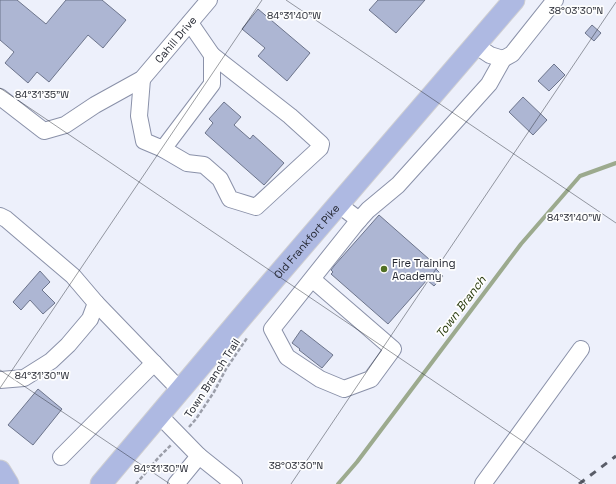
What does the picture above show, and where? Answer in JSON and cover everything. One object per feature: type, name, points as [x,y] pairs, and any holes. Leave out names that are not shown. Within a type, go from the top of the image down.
[{"type":"main road","name":"Old Frankfort Pike","points":[[101,484],[338,204],[514,0]]},
{"type":"main road","points":[[0,471],[8,484]]},
{"type":"street","name":"Cahill Drive","points":[[142,79],[209,0]]},
{"type":"street","points":[[312,279],[394,349],[370,379],[344,389],[320,379],[287,357],[272,329],[354,226],[368,210],[398,185],[489,84],[503,59],[512,54],[555,0]]},
{"type":"street","points":[[142,79],[139,116],[144,141],[163,149],[187,163],[204,165],[220,179],[230,199],[256,207],[320,148],[321,144],[290,116],[212,55],[190,23]]},
{"type":"street","points":[[475,45],[490,55],[503,59]]},
{"type":"street","points":[[163,149],[212,84],[212,55]]},
{"type":"street","points":[[0,97],[44,131],[65,126],[95,105],[142,79]]},
{"type":"street","points":[[338,204],[360,220]]},
{"type":"street","points":[[0,216],[6,219],[73,276],[180,390]]},
{"type":"street","points":[[0,380],[24,378],[51,361],[68,345],[90,319],[96,302]]},
{"type":"street","points":[[483,484],[581,349]]},
{"type":"street","points":[[62,457],[154,363]]},
{"type":"street","points":[[159,416],[199,456],[234,484]]},
{"type":"street","points":[[176,484],[199,456]]},
{"type":"path","name":"Town Branch Trail","points":[[136,484],[159,457],[196,420],[214,392],[226,369],[251,333]]},
{"type":"building","points":[[0,0],[17,0],[46,24],[66,0],[102,0],[126,20],[103,48],[88,35],[49,82],[37,72],[28,83],[5,63],[14,52],[0,40]]},
{"type":"building","points":[[378,0],[425,0],[396,33],[369,10]]},
{"type":"building","points":[[258,9],[310,53],[287,81],[258,56],[265,48],[242,29]]},
{"type":"building","points":[[592,25],[601,33],[594,41],[585,33]]},
{"type":"building","points":[[554,64],[565,75],[549,91],[538,81]]},
{"type":"building","points":[[523,97],[547,120],[533,135],[509,112]]},
{"type":"building","points":[[224,102],[241,117],[234,125],[250,139],[253,135],[284,163],[264,185],[205,133],[213,123],[209,119]]},
{"type":"building","name":"Fire Training Academy","points":[[379,215],[438,267],[436,269],[443,276],[434,286],[427,280],[388,324],[331,274],[333,272],[331,270],[334,266]]},
{"type":"building","points":[[40,271],[50,282],[42,290],[55,303],[43,314],[30,300],[21,310],[13,302]]},
{"type":"building","points":[[301,330],[333,355],[322,368],[292,343]]},
{"type":"building","points":[[38,389],[62,409],[33,445],[8,425]]},
{"type":"waterway","name":"Town Branch","points":[[338,484],[357,462],[521,244],[580,176],[616,163]]},
{"type":"railway","points":[[579,484],[616,456]]},
{"type":"place","name":"Fire Training Academy","points":[[384,269]]}]
